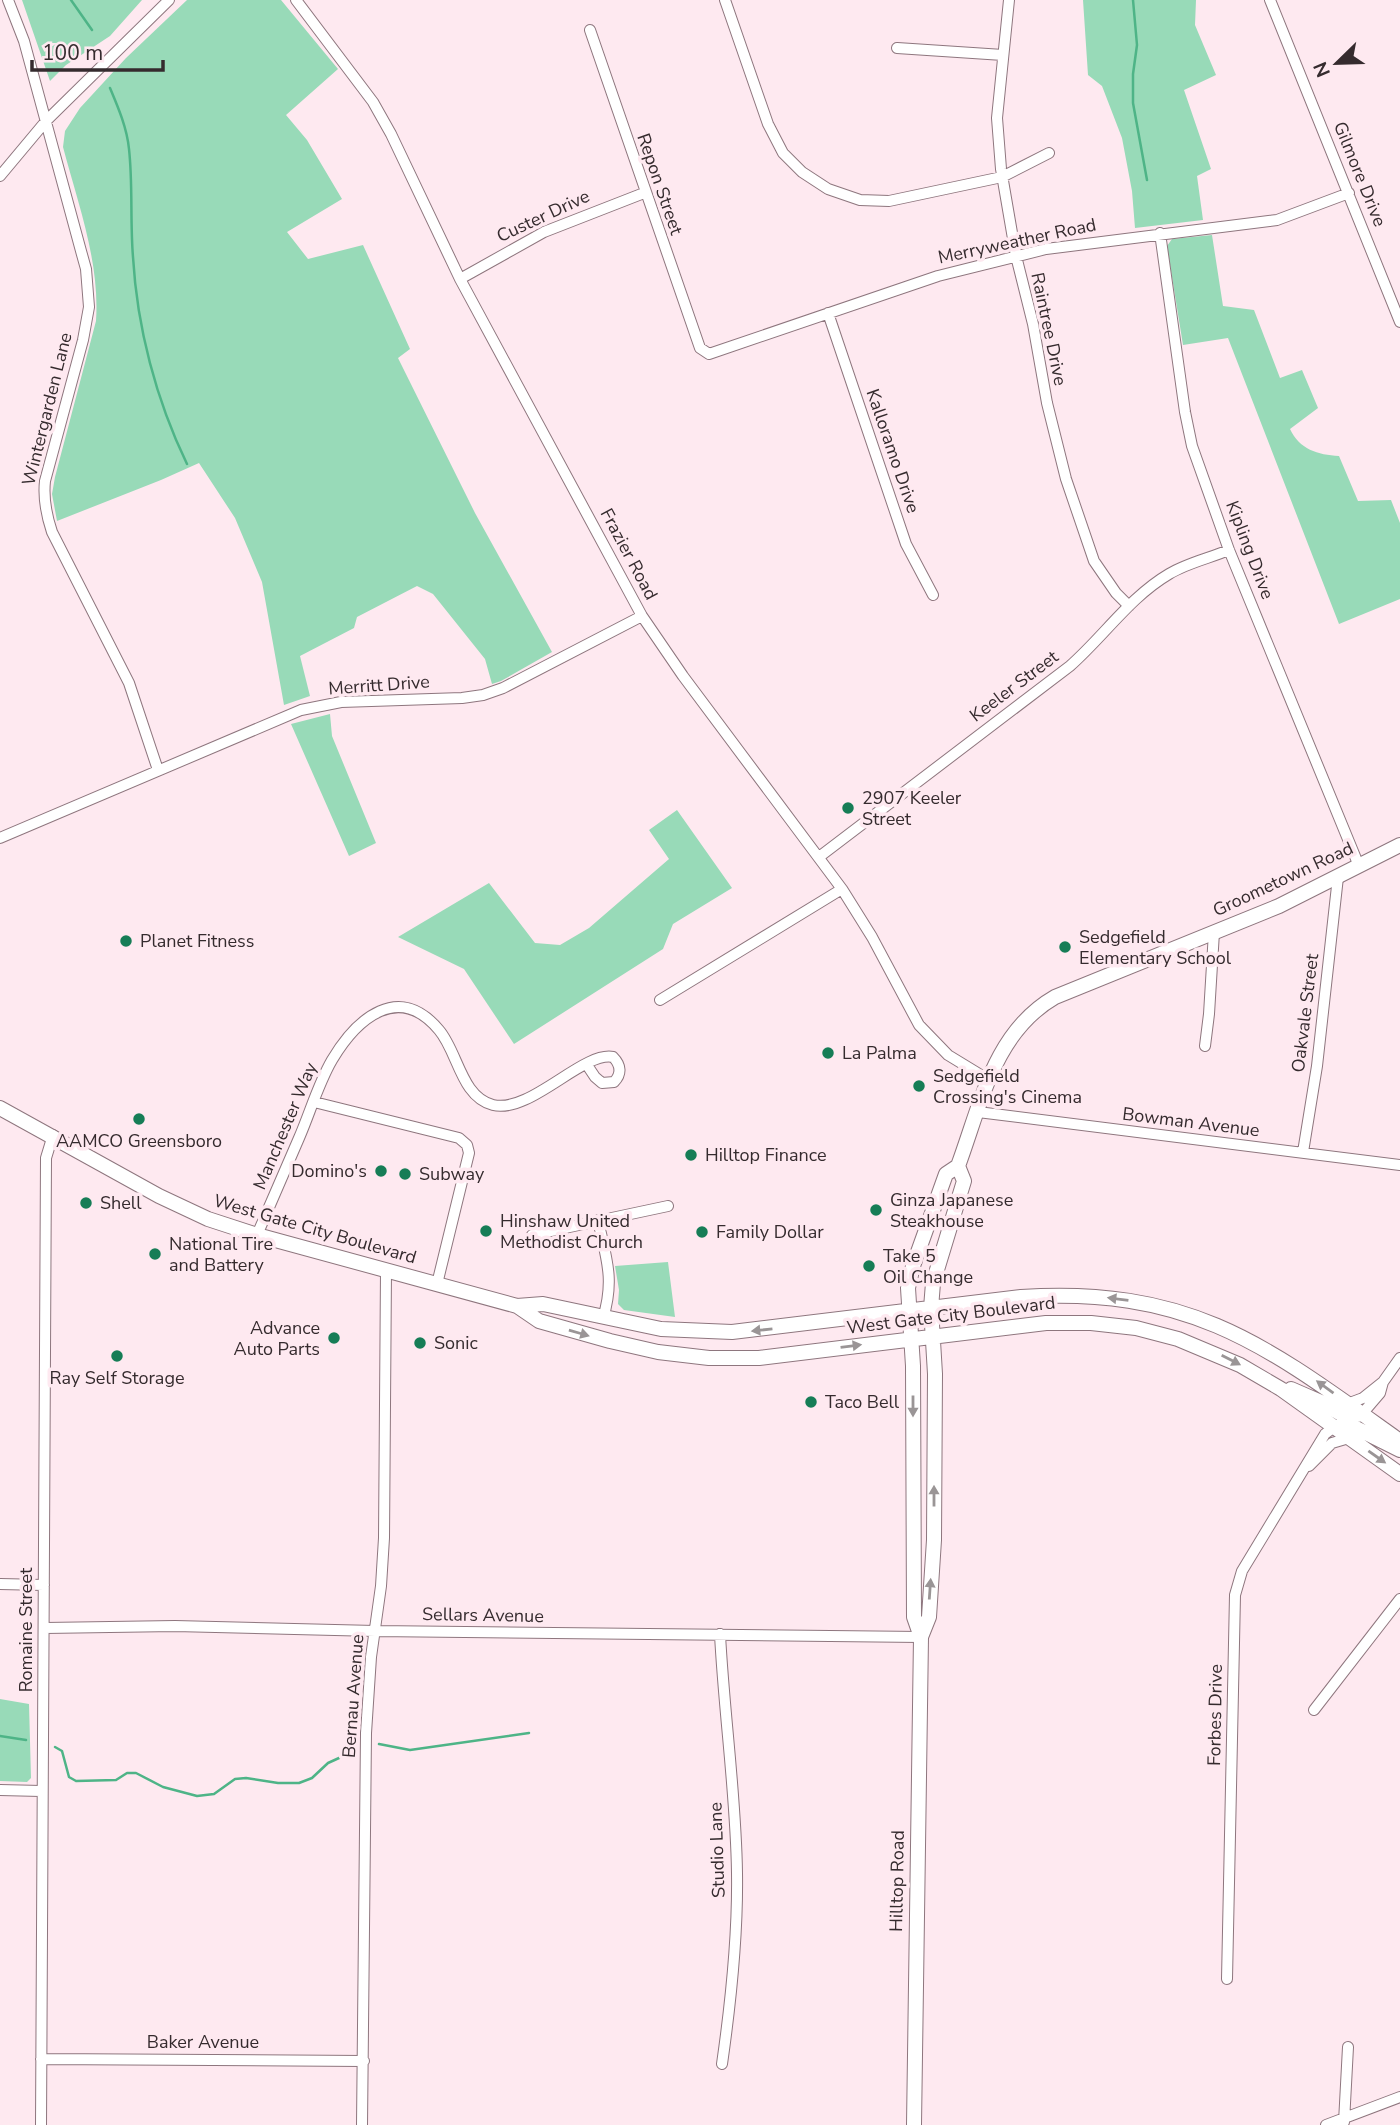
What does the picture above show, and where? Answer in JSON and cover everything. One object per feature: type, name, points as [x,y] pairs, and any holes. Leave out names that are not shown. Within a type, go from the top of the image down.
[{"type":"main road","name":"Groometown Road","points":[[909,1311],[908,1284],[946,1174],[958,1166],[989,1080],[1009,1038],[1025,1018],[1066,991],[1279,905],[1400,845]]},
{"type":"main road","name":"West Gate City Boulevard","points":[[0,1108],[159,1196],[208,1219],[257,1235],[517,1306],[539,1321],[634,1347],[684,1356],[759,1358],[933,1335],[1069,1321],[1122,1326],[1157,1333],[1199,1346],[1261,1376],[1400,1474]]},
{"type":"main road","name":"Groometown Road","points":[[933,1335],[931,1308],[934,1272],[964,1181],[958,1166]]},
{"type":"main road","name":"West Gate City Boulevard","points":[[517,1306],[543,1304],[661,1329],[732,1332],[1009,1298],[1069,1294],[1116,1298],[1163,1307],[1209,1321],[1252,1341],[1296,1366],[1400,1441]]},
{"type":"main road","name":"Hilltop Road","points":[[909,1311],[914,1617],[921,1637],[914,2125]]},
{"type":"main road","name":"Hilltop Road","points":[[921,1637],[929,1617],[934,1540],[933,1335]]},
{"type":"main road","points":[[1261,1376],[1341,1414],[1362,1414]]},
{"type":"main road","points":[[1334,1427],[1352,1426],[1400,1450]]},
{"type":"street","name":"Wintergarden Lane","points":[[8,0],[18,21],[86,269],[89,307],[83,340],[45,481],[43,496],[46,513],[52,532],[129,683],[158,770]]},
{"type":"street","points":[[0,176],[46,121],[169,0]]},
{"type":"street","name":"Frazier Road","points":[[296,0],[373,102],[391,134],[460,279],[642,616],[683,676],[842,889],[872,937],[905,1003],[920,1026],[948,1055],[989,1080]]},
{"type":"street","points":[[725,0],[768,124],[783,153],[803,172],[828,189],[860,200],[889,201],[1002,177],[1049,153]]},
{"type":"street","name":"Raintree Drive","points":[[1009,0],[997,118],[1002,177],[1016,256],[1066,479],[1094,561],[1115,593],[1129,606]]},
{"type":"street","name":"Gilmore Drive","points":[[1270,0],[1400,322]]},
{"type":"street","name":"Repon Street","points":[[590,30],[644,193],[700,348]]},
{"type":"street","points":[[897,48],[1003,55]]},
{"type":"street","name":"Custer Drive","points":[[460,279],[544,232],[644,193]]},
{"type":"street","name":"Merryweather Road","points":[[700,348],[709,354],[938,276],[1016,256],[1083,243],[1276,220],[1349,193]]},
{"type":"street","name":"Kipling Drive","points":[[1160,233],[1192,446],[1230,550],[1359,866]]},
{"type":"street","name":"Kalloramo Drive","points":[[828,313],[906,544],[933,595]]},
{"type":"street","name":"Keeler Street","points":[[819,856],[1070,666],[1092,647],[1129,606],[1171,573],[1230,550]]},
{"type":"street","name":"Merritt Drive","points":[[0,838],[301,710],[374,700],[462,698],[495,691],[642,616]]},
{"type":"street","name":"Oakvale Street","points":[[1303,1152],[1317,1066],[1338,877]]},
{"type":"street","points":[[660,1000],[842,889]]},
{"type":"street","points":[[1205,1046],[1214,932]]},
{"type":"street","name":"Manchester Way","points":[[257,1235],[333,1059],[355,1028],[383,1009],[395,1006],[413,1009],[431,1021],[452,1048],[471,1089],[481,1100],[494,1105],[510,1106],[587,1065]]},
{"type":"street","points":[[314,1102],[459,1138],[467,1145],[469,1153],[437,1284]]},
{"type":"street","name":"Bowman Avenue","points":[[978,1112],[1400,1165]]},
{"type":"street","name":"Romaine Street","points":[[41,2125],[46,1158],[53,1135]]},
{"type":"street","points":[[532,1235],[668,1206]]},
{"type":"street","points":[[598,1220],[610,1282],[610,1295],[603,1318]]},
{"type":"street","name":"Bernau Avenue","points":[[362,2125],[366,1733],[370,1657],[381,1586],[384,1538],[386,1271]]},
{"type":"street","points":[[1348,1404],[1363,1398],[1383,1382],[1400,1358]]},
{"type":"street","points":[[1362,1414],[1380,1393],[1383,1382]]},
{"type":"street","name":"Forbes Drive","points":[[1227,1979],[1235,1595],[1242,1571],[1325,1434],[1334,1427]]},
{"type":"street","name":"Forbes Drive","points":[[1305,1470],[1332,1443],[1349,1438]]},
{"type":"street","points":[[0,1584],[44,1585]]},
{"type":"street","points":[[1314,1710],[1400,1599]]},
{"type":"street","name":"Sellars Avenue","points":[[45,1628],[175,1626],[921,1637]]},
{"type":"street","name":"Studio Lane","points":[[720,1634],[735,1813],[737,1874],[731,2002],[722,2064]]},
{"type":"street","points":[[0,1790],[41,1791]]},
{"type":"street","points":[[1344,2122],[1348,2047]]},
{"type":"street","name":"Baker Avenue","points":[[41,2059],[364,2061]]},
{"type":"street","points":[[1326,2125],[1344,2122],[1400,2097]]},
{"type":"green space","points":[[22,0],[142,0],[110,36],[66,65],[50,81]]},
{"type":"green space","points":[[187,0],[281,0],[338,69],[286,115],[307,140],[342,199],[287,232],[308,259],[363,245],[410,349],[398,358],[475,513],[552,652],[501,681],[492,684],[485,659],[433,594],[417,586],[357,617],[354,628],[300,656],[310,696],[284,705],[262,582],[235,518],[199,463],[57,521],[52,494],[55,477],[96,321],[95,277],[63,147],[65,131],[80,108],[126,58]]},
{"type":"green space","points":[[1083,0],[1196,0],[1195,25],[1216,75],[1184,90],[1211,169],[1197,176],[1203,220],[1135,228],[1132,191],[1122,138],[1102,86],[1088,75]]},
{"type":"green space","points":[[1212,235],[1223,306],[1254,310],[1280,378],[1302,370],[1318,408],[1290,429],[1298,442],[1310,450],[1339,456],[1358,501],[1391,500],[1400,523],[1400,599],[1339,624],[1228,338],[1183,345],[1167,246],[1172,239]]},
{"type":"green space","points":[[330,714],[332,736],[376,843],[349,856],[291,724]]},
{"type":"green space","points":[[677,810],[732,888],[673,924],[663,949],[514,1044],[464,969],[398,937],[489,883],[535,943],[560,945],[589,928],[669,859],[649,830]]},
{"type":"green space","points":[[668,1262],[675,1317],[624,1310],[618,1304],[615,1266]]},
{"type":"green space","points":[[0,1699],[29,1704],[31,1778],[27,1782],[0,1781]]},
{"type":"waterway","points":[[71,0],[92,30]]},
{"type":"waterway","points":[[1133,0],[1137,45],[1133,103],[1147,180]]},
{"type":"waterway","points":[[110,88],[128,141],[135,283],[144,336],[157,389],[187,464]]},
{"type":"waterway","points":[[379,1744],[410,1750],[529,1733]]},
{"type":"waterway","points":[[0,1736],[26,1740]]},
{"type":"waterway","points":[[55,1747],[62,1751],[69,1777],[76,1781],[116,1780],[127,1773],[136,1773],[163,1787],[197,1796],[214,1794],[235,1779],[299,1783],[312,1778],[328,1763],[350,1753]]},
{"type":"place","name":"2907 Keeler Street","points":[[848,808]]},
{"type":"place","name":"Planet Fitness","points":[[126,941]]},
{"type":"place","name":"Sedgefield Elementary School","points":[[1065,947]]},
{"type":"place","name":"La Palma","points":[[828,1053]]},
{"type":"place","name":"Sedgefield Crossing's Cinema","points":[[919,1086]]},
{"type":"place","name":"AAMCO Greensboro","points":[[139,1119]]},
{"type":"place","name":"Hilltop Finance","points":[[691,1155]]},
{"type":"place","name":"Domino's","points":[[381,1171]]},
{"type":"place","name":"Subway","points":[[405,1174]]},
{"type":"place","name":"Shell","points":[[86,1203]]},
{"type":"place","name":"Ginza Japanese Steakhouse","points":[[876,1210]]},
{"type":"place","name":"Hinshaw United Methodist Church","points":[[486,1231]]},
{"type":"place","name":"Family Dollar","points":[[702,1232]]},
{"type":"place","name":"National Tire and Battery","points":[[155,1254]]},
{"type":"place","name":"Take 5 Oil Change","points":[[869,1266]]},
{"type":"place","name":"Advance Auto Parts","points":[[334,1338]]},
{"type":"place","name":"Sonic","points":[[420,1343]]},
{"type":"place","name":"Ray Self Storage","points":[[117,1356]]},
{"type":"place","name":"Taco Bell","points":[[811,1402]]}]
